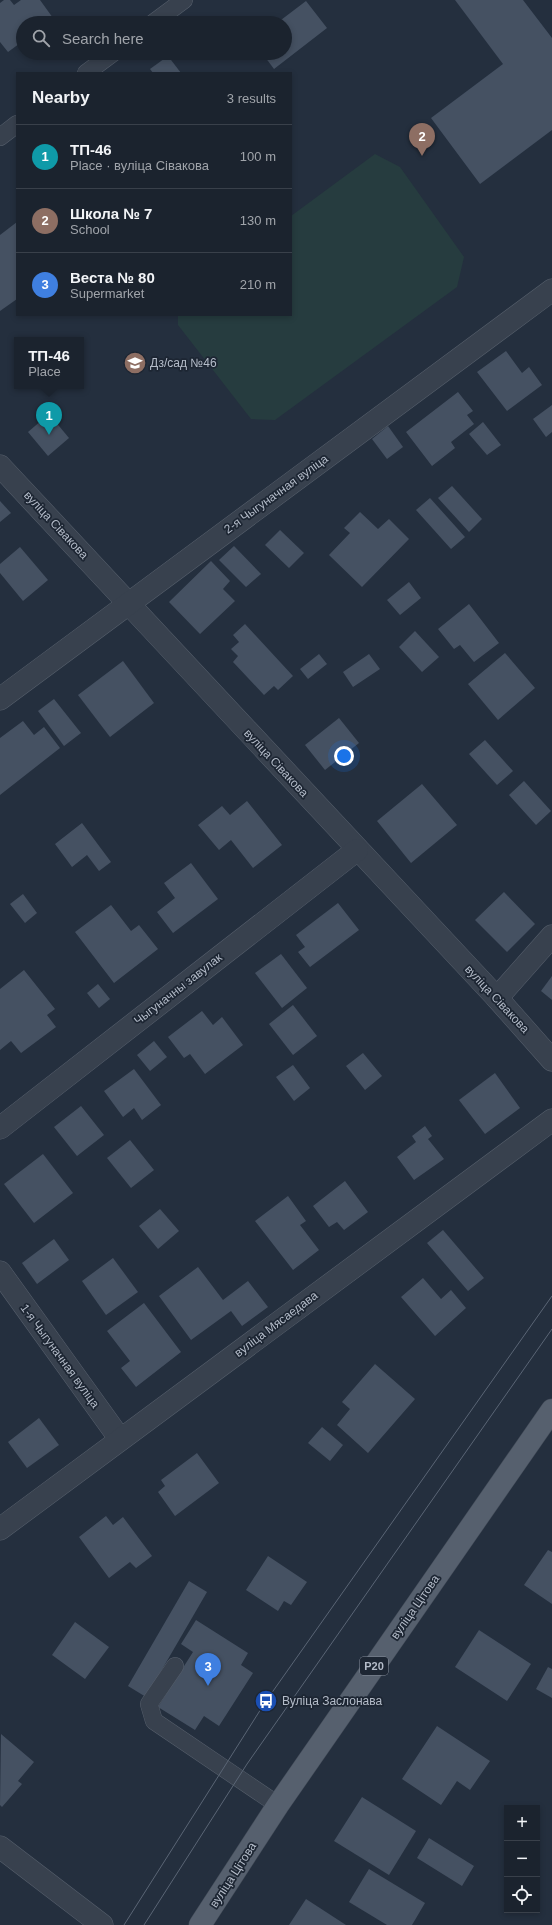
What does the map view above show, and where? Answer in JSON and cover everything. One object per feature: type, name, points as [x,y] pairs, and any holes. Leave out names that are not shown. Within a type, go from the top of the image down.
[{"type":"main road","name":"вуліца Цітова","points":[[200,1925],[278,1805],[552,1410]]},
{"type":"street","name":"2-я Чыгуначная вуліца","points":[[0,699],[128,602],[552,290]]},
{"type":"street","name":"вуліца Сівакова","points":[[0,466],[357,850],[497,998],[552,1060]]},
{"type":"street","name":"Чыгуначны завулак","points":[[0,1128],[357,850]]},
{"type":"street","points":[[497,998],[552,936]]},
{"type":"street","name":"вуліца Мясаедава","points":[[0,1529],[552,1120]]},
{"type":"street","name":"1-я Чыгуначная вуліца","points":[[0,1272],[120,1439]]},
{"type":"street","points":[[0,1847],[102,1925]]},
{"type":"lane","points":[[162,16],[184,0]]},
{"type":"lane","points":[[87,72],[103,60]]},
{"type":"lane","points":[[0,137],[16,125]]},
{"type":"lane","points":[[175,1666],[149,1704],[154,1721],[278,1805]]},
{"type":"green space","points":[[375,154],[400,167],[464,257],[457,287],[275,420],[251,419],[178,325],[178,316],[292,316],[292,215]]},
{"type":"building","points":[[4,0],[10,0],[14,5],[21,0],[40,0],[52,16],[16,16],[16,46],[8,52],[0,42],[0,3]]},
{"type":"building","points":[[455,0],[523,0],[552,38],[552,130],[480,184],[431,118],[503,64]]},
{"type":"building","points":[[306,1],[327,28],[292,55],[292,16],[286,16]]},
{"type":"building","points":[[162,60],[171,60],[180,72],[152,72],[150,69]]},
{"type":"building","points":[[267,60],[286,60],[274,69]]},
{"type":"building","points":[[16,223],[16,300],[0,311],[0,235]]},
{"type":"building","points":[[506,351],[522,373],[529,367],[542,385],[507,411],[477,372]]},
{"type":"building","points":[[458,392],[473,411],[467,415],[474,424],[451,442],[455,448],[432,466],[406,432]]},
{"type":"building","points":[[552,405],[552,432],[546,437],[533,419]]},
{"type":"building","points":[[49,414],[69,438],[48,456],[28,432]]},
{"type":"building","points":[[483,422],[501,445],[487,455],[469,434]]},
{"type":"building","points":[[388,426],[403,447],[387,459],[372,439]]},
{"type":"building","points":[[452,486],[482,519],[469,532],[438,498]]},
{"type":"building","points":[[430,498],[465,537],[451,549],[416,510]]},
{"type":"building","points":[[0,501],[11,513],[0,522]]},
{"type":"building","points":[[360,512],[378,529],[389,519],[409,539],[362,587],[329,555],[350,533],[344,528]]},
{"type":"building","points":[[280,530],[304,553],[289,568],[265,545]]},
{"type":"building","points":[[234,546],[261,574],[246,587],[219,560]]},
{"type":"building","points":[[20,547],[48,580],[23,601],[0,573],[0,564]]},
{"type":"building","points":[[211,561],[230,581],[223,589],[235,601],[200,634],[169,602]]},
{"type":"building","points":[[409,582],[421,598],[400,615],[387,600]]},
{"type":"building","points":[[469,604],[499,643],[474,662],[460,645],[454,649],[438,629]]},
{"type":"building","points":[[245,624],[293,676],[278,690],[274,686],[264,695],[233,662],[238,656],[231,649],[239,642],[233,635]]},
{"type":"building","points":[[415,631],[439,657],[422,672],[399,647]]},
{"type":"building","points":[[505,653],[535,688],[498,720],[468,684]]},
{"type":"building","points":[[319,654],[327,664],[308,679],[300,669]]},
{"type":"building","points":[[369,654],[380,669],[353,687],[343,672]]},
{"type":"building","points":[[123,661],[154,703],[110,737],[78,695]]},
{"type":"building","points":[[54,699],[81,733],[64,746],[38,711]]},
{"type":"building","points":[[339,718],[359,743],[325,770],[305,745]]},
{"type":"building","points":[[23,721],[34,735],[44,727],[60,748],[0,795],[0,738]]},
{"type":"building","points":[[485,740],[513,771],[497,785],[469,754]]},
{"type":"building","points":[[524,781],[551,811],[536,825],[509,795]]},
{"type":"building","points":[[422,784],[457,825],[411,863],[377,821]]},
{"type":"building","points":[[247,801],[282,845],[253,868],[231,840],[219,850],[198,825],[222,806],[230,815]]},
{"type":"building","points":[[82,823],[111,862],[99,871],[87,855],[72,867],[55,844]]},
{"type":"building","points":[[191,863],[218,899],[173,933],[157,912],[175,898],[164,883]]},
{"type":"building","points":[[504,892],[535,924],[507,952],[475,920]]},
{"type":"building","points":[[23,894],[37,913],[25,923],[10,904]]},
{"type":"building","points":[[338,903],[359,930],[310,967],[298,952],[305,947],[296,935]]},
{"type":"building","points":[[111,905],[131,931],[139,925],[158,949],[114,983],[75,932]]},
{"type":"building","points":[[281,954],[307,988],[282,1008],[255,973]]},
{"type":"building","points":[[24,970],[55,1009],[47,1015],[56,1027],[21,1053],[11,1041],[0,1050],[0,989]]},
{"type":"building","points":[[552,976],[552,1000],[541,991]]},
{"type":"building","points":[[98,984],[110,999],[99,1008],[87,993]]},
{"type":"building","points":[[293,1005],[317,1036],[293,1055],[269,1024]]},
{"type":"building","points":[[202,1011],[213,1025],[222,1017],[243,1045],[205,1074],[190,1054],[184,1058],[168,1037]]},
{"type":"building","points":[[154,1041],[167,1057],[150,1071],[137,1055]]},
{"type":"building","points":[[363,1053],[382,1076],[365,1090],[346,1066]]},
{"type":"building","points":[[293,1065],[310,1088],[294,1101],[276,1077]]},
{"type":"building","points":[[134,1069],[161,1105],[142,1120],[134,1108],[123,1117],[104,1091]]},
{"type":"building","points":[[495,1073],[520,1108],[485,1134],[459,1100]]},
{"type":"building","points":[[81,1106],[104,1135],[77,1156],[54,1127]]},
{"type":"building","points":[[425,1126],[432,1136],[428,1139],[444,1159],[414,1180],[397,1157],[416,1142],[412,1136]]},
{"type":"building","points":[[130,1140],[154,1170],[131,1188],[107,1158]]},
{"type":"building","points":[[43,1154],[73,1193],[34,1223],[4,1184]]},
{"type":"building","points":[[345,1181],[368,1212],[344,1230],[337,1222],[329,1227],[313,1206]]},
{"type":"building","points":[[288,1196],[306,1221],[300,1225],[319,1250],[293,1270],[255,1221]]},
{"type":"building","points":[[160,1209],[179,1231],[158,1249],[139,1226]]},
{"type":"building","points":[[443,1230],[484,1278],[468,1291],[427,1243]]},
{"type":"building","points":[[54,1239],[69,1260],[37,1284],[22,1263]]},
{"type":"building","points":[[113,1258],[138,1292],[106,1315],[82,1281]]},
{"type":"building","points":[[198,1267],[223,1300],[248,1281],[268,1307],[242,1326],[231,1311],[191,1340],[159,1296]]},
{"type":"building","points":[[423,1278],[441,1299],[451,1290],[466,1308],[435,1336],[401,1297]]},
{"type":"building","points":[[144,1303],[181,1352],[136,1387],[121,1368],[130,1361],[107,1331]]},
{"type":"building","points":[[375,1364],[415,1399],[368,1453],[337,1425],[350,1409],[342,1402]]},
{"type":"building","points":[[39,1418],[59,1445],[27,1468],[8,1442]]},
{"type":"building","points":[[322,1427],[343,1445],[330,1461],[308,1443]]},
{"type":"building","points":[[197,1453],[219,1483],[175,1516],[158,1492],[165,1486],[161,1480]]},
{"type":"building","points":[[106,1516],[113,1525],[123,1517],[152,1556],[136,1568],[130,1562],[109,1578],[79,1537]]},
{"type":"building","points":[[548,1550],[552,1552],[552,1604],[524,1585]]},
{"type":"building","points":[[268,1556],[307,1582],[291,1605],[284,1601],[278,1611],[246,1590]]},
{"type":"building","points":[[189,1581],[207,1592],[146,1697],[128,1686]]},
{"type":"building","points":[[196,1620],[248,1653],[241,1665],[253,1673],[219,1726],[204,1716],[195,1730],[158,1707],[193,1652],[181,1644]]},
{"type":"building","points":[[75,1622],[109,1647],[85,1679],[52,1655]]},
{"type":"building","points":[[479,1630],[531,1664],[507,1701],[455,1667]]},
{"type":"building","points":[[548,1667],[552,1669],[552,1698],[536,1689]]},
{"type":"building","points":[[437,1726],[490,1761],[470,1790],[457,1781],[441,1805],[402,1779]]},
{"type":"building","points":[[1,1734],[34,1762],[18,1781],[22,1784],[2,1807],[0,1805]]},
{"type":"building","points":[[362,1797],[416,1831],[389,1875],[334,1841]]},
{"type":"building","points":[[429,1838],[474,1866],[462,1886],[417,1858]]},
{"type":"building","points":[[369,1869],[425,1903],[412,1925],[387,1925],[349,1902]]},
{"type":"building","points":[[306,1899],[346,1925],[289,1925]]},
{"type":"tram line","points":[[124,1925],[266,1701],[552,1296]]},
{"type":"tram line","points":[[144,1925],[247,1764],[552,1329]]},
{"type":"place","name":"Школа № 7","points":[[422,156]]},
{"type":"place","name":"Дз/сад №46","points":[[135,363]]},
{"type":"place","name":"ТП-46","points":[[49,435]]},
{"type":"place","name":"Веста № 80","points":[[208,1686]]},
{"type":"place","name":"Вуліца Заслонава","points":[[266,1701]]}]
